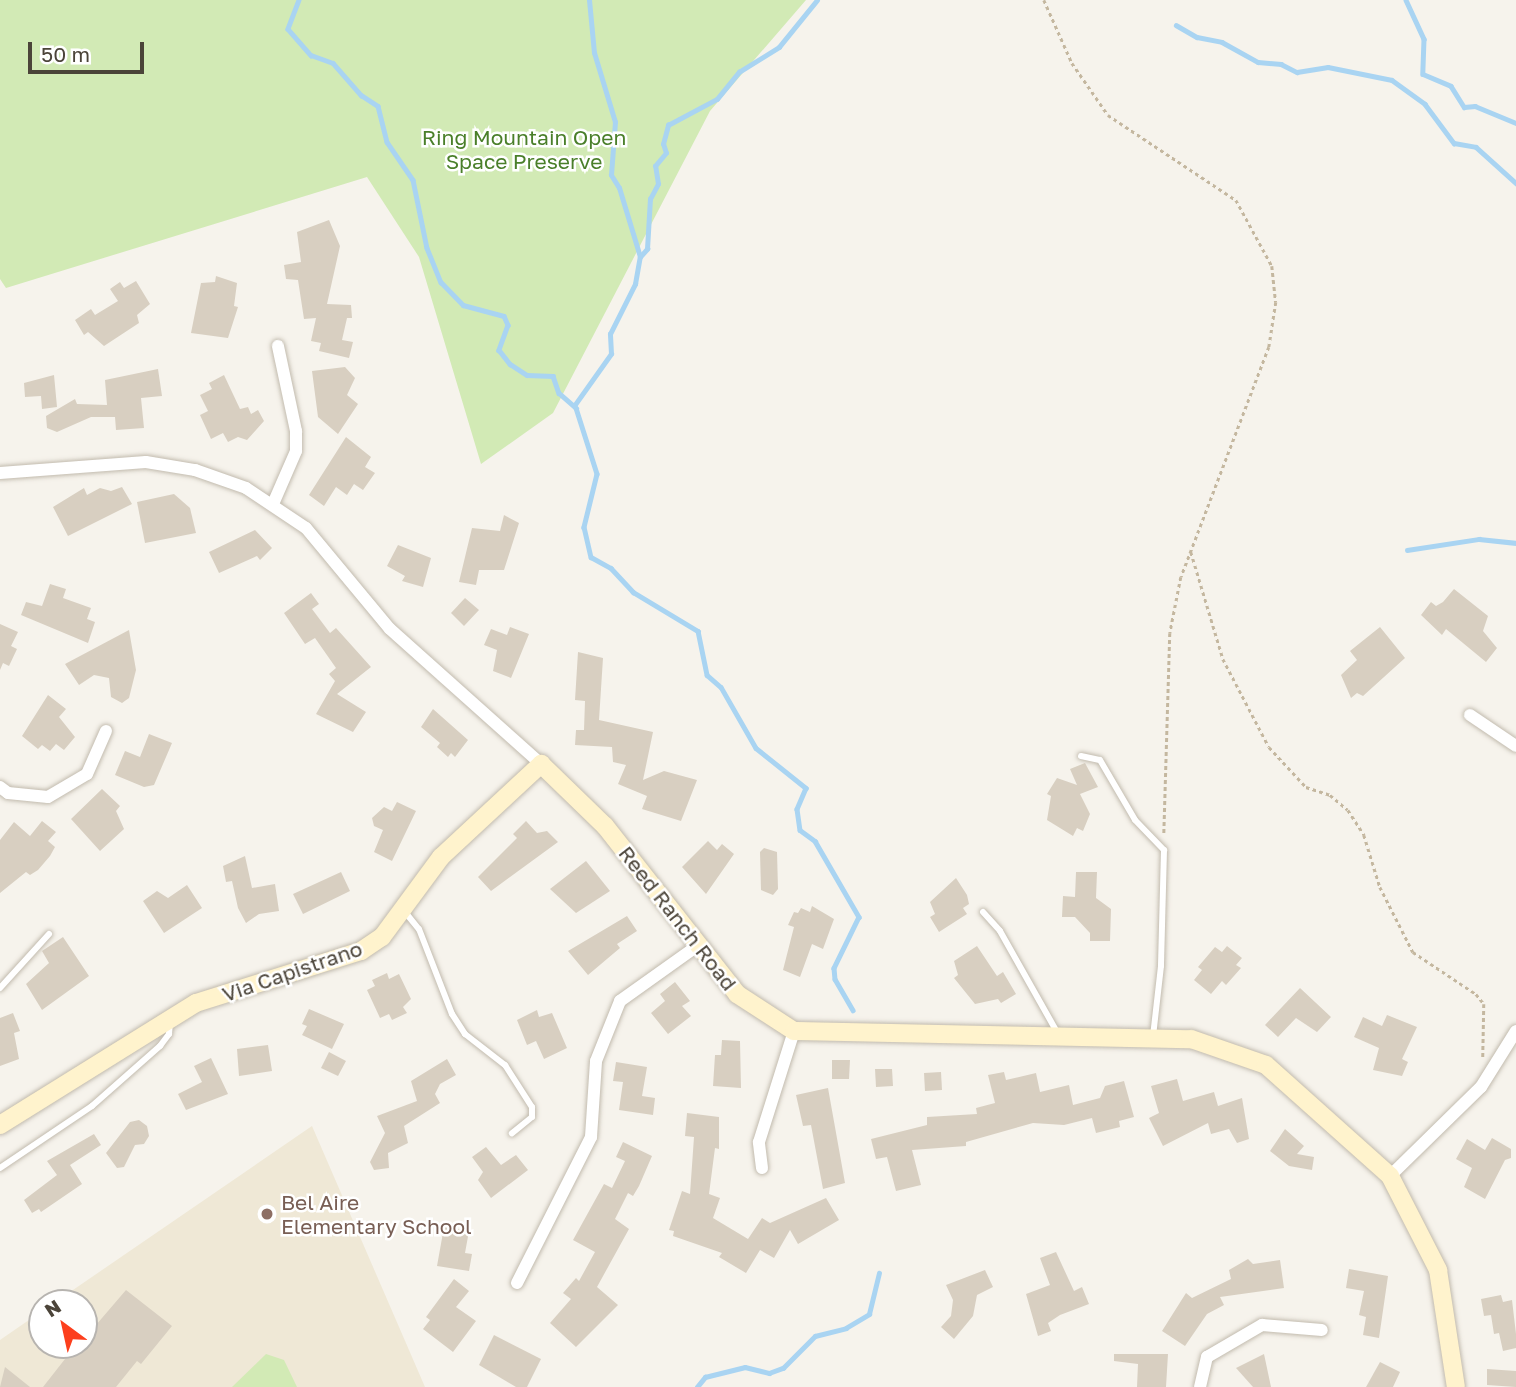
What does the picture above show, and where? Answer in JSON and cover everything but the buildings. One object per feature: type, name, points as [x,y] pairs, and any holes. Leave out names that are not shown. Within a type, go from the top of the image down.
[{"type":"street","points":[[272,504],[296,451],[296,431],[278,346]]},
{"type":"street","name":"Reed Ranch Road","points":[[0,473],[169,464],[222,477],[272,504],[313,536],[390,629],[541,764],[605,826],[737,994],[794,1031]]},
{"type":"street","points":[[1470,715],[1516,746]]},
{"type":"street","points":[[0,787],[8,793],[48,797],[87,774],[106,731]]},
{"type":"street","name":"Via Capistrano","points":[[0,1125],[196,1003],[361,951],[382,937],[441,857],[541,764]]},
{"type":"street","points":[[517,1283],[591,1137],[596,1061],[620,1001],[697,946]]},
{"type":"street","points":[[762,1168],[759,1142],[794,1031],[1191,1039],[1266,1065],[1390,1176],[1438,1270],[1456,1387]]},
{"type":"street","points":[[1390,1176],[1481,1087],[1516,1031]]},
{"type":"street","points":[[1200,1387],[1207,1357],[1262,1325],[1322,1330]]},
{"type":"lane","points":[[1081,756],[1100,760],[1135,820],[1164,850],[1161,966],[1153,1038]]},
{"type":"lane","points":[[403,909],[419,929],[452,1014],[465,1034],[505,1065],[533,1107],[532,1117],[512,1133]]},
{"type":"lane","points":[[983,912],[1000,931],[1059,1036]]},
{"type":"lane","points":[[0,988],[49,934]]},
{"type":"lane","points":[[0,1168],[100,1099],[160,1046],[169,1034],[170,1020]]},
{"type":"path","points":[[1044,0],[1072,63],[1108,115],[1236,200],[1272,265],[1276,302],[1269,347],[1181,577],[1170,633],[1164,850]]},
{"type":"path","points":[[1191,552],[1223,659],[1269,747],[1306,787],[1330,795],[1348,810],[1364,835],[1380,887],[1413,952],[1476,994],[1484,1004],[1479,1067]]},
{"type":"shaded area","name":"Bel Aire Elementary School","points":[[312,1126],[425,1387],[0,1387],[0,1340],[28,1321],[28,1359],[98,1359],[98,1289],[74,1289]]},
{"type":"green space","name":"Ring Mountain Open Space Preserve","points":[[0,0],[806,0],[710,111],[553,413],[481,464],[419,257],[367,177],[6,288],[0,279]]},
{"type":"green space","points":[[266,1354],[284,1360],[297,1387],[232,1387]]},
{"type":"waterway","points":[[299,0],[288,29],[311,55],[333,63],[361,95],[378,106],[387,142],[413,180],[427,248],[441,282],[463,305],[504,316],[508,325],[499,350],[510,364],[527,375],[553,376],[559,393],[576,408],[597,474],[584,527],[591,557],[611,568],[633,592],[698,631],[707,675],[721,687],[756,748],[806,788],[797,809],[800,830],[815,841],[859,917],[834,968],[835,979],[853,1010]]},
{"type":"waterway","points":[[574,406],[611,354],[610,334],[635,284],[640,257],[619,188],[611,175],[615,122],[594,53],[589,0]]},
{"type":"waterway","points":[[640,257],[647,249],[650,199],[658,184],[655,166],[666,153],[663,144],[668,125],[717,99],[739,72],[779,47],[817,0]]},
{"type":"waterway","points":[[1406,0],[1424,39],[1423,74],[1451,86],[1464,107],[1475,106],[1516,123]]},
{"type":"waterway","points":[[1176,25],[1197,37],[1222,42],[1258,62],[1281,64],[1297,72],[1328,67],[1392,80],[1425,104],[1454,143],[1476,147],[1516,183]]},
{"type":"waterway","points":[[1407,550],[1479,539],[1516,543]]},
{"type":"waterway","points":[[697,1387],[705,1377],[745,1367],[769,1373],[783,1368],[815,1336],[846,1328],[869,1314],[879,1273]]},
{"type":"place","name":"Bel Aire Elementary School","points":[[267,1214]]}]
